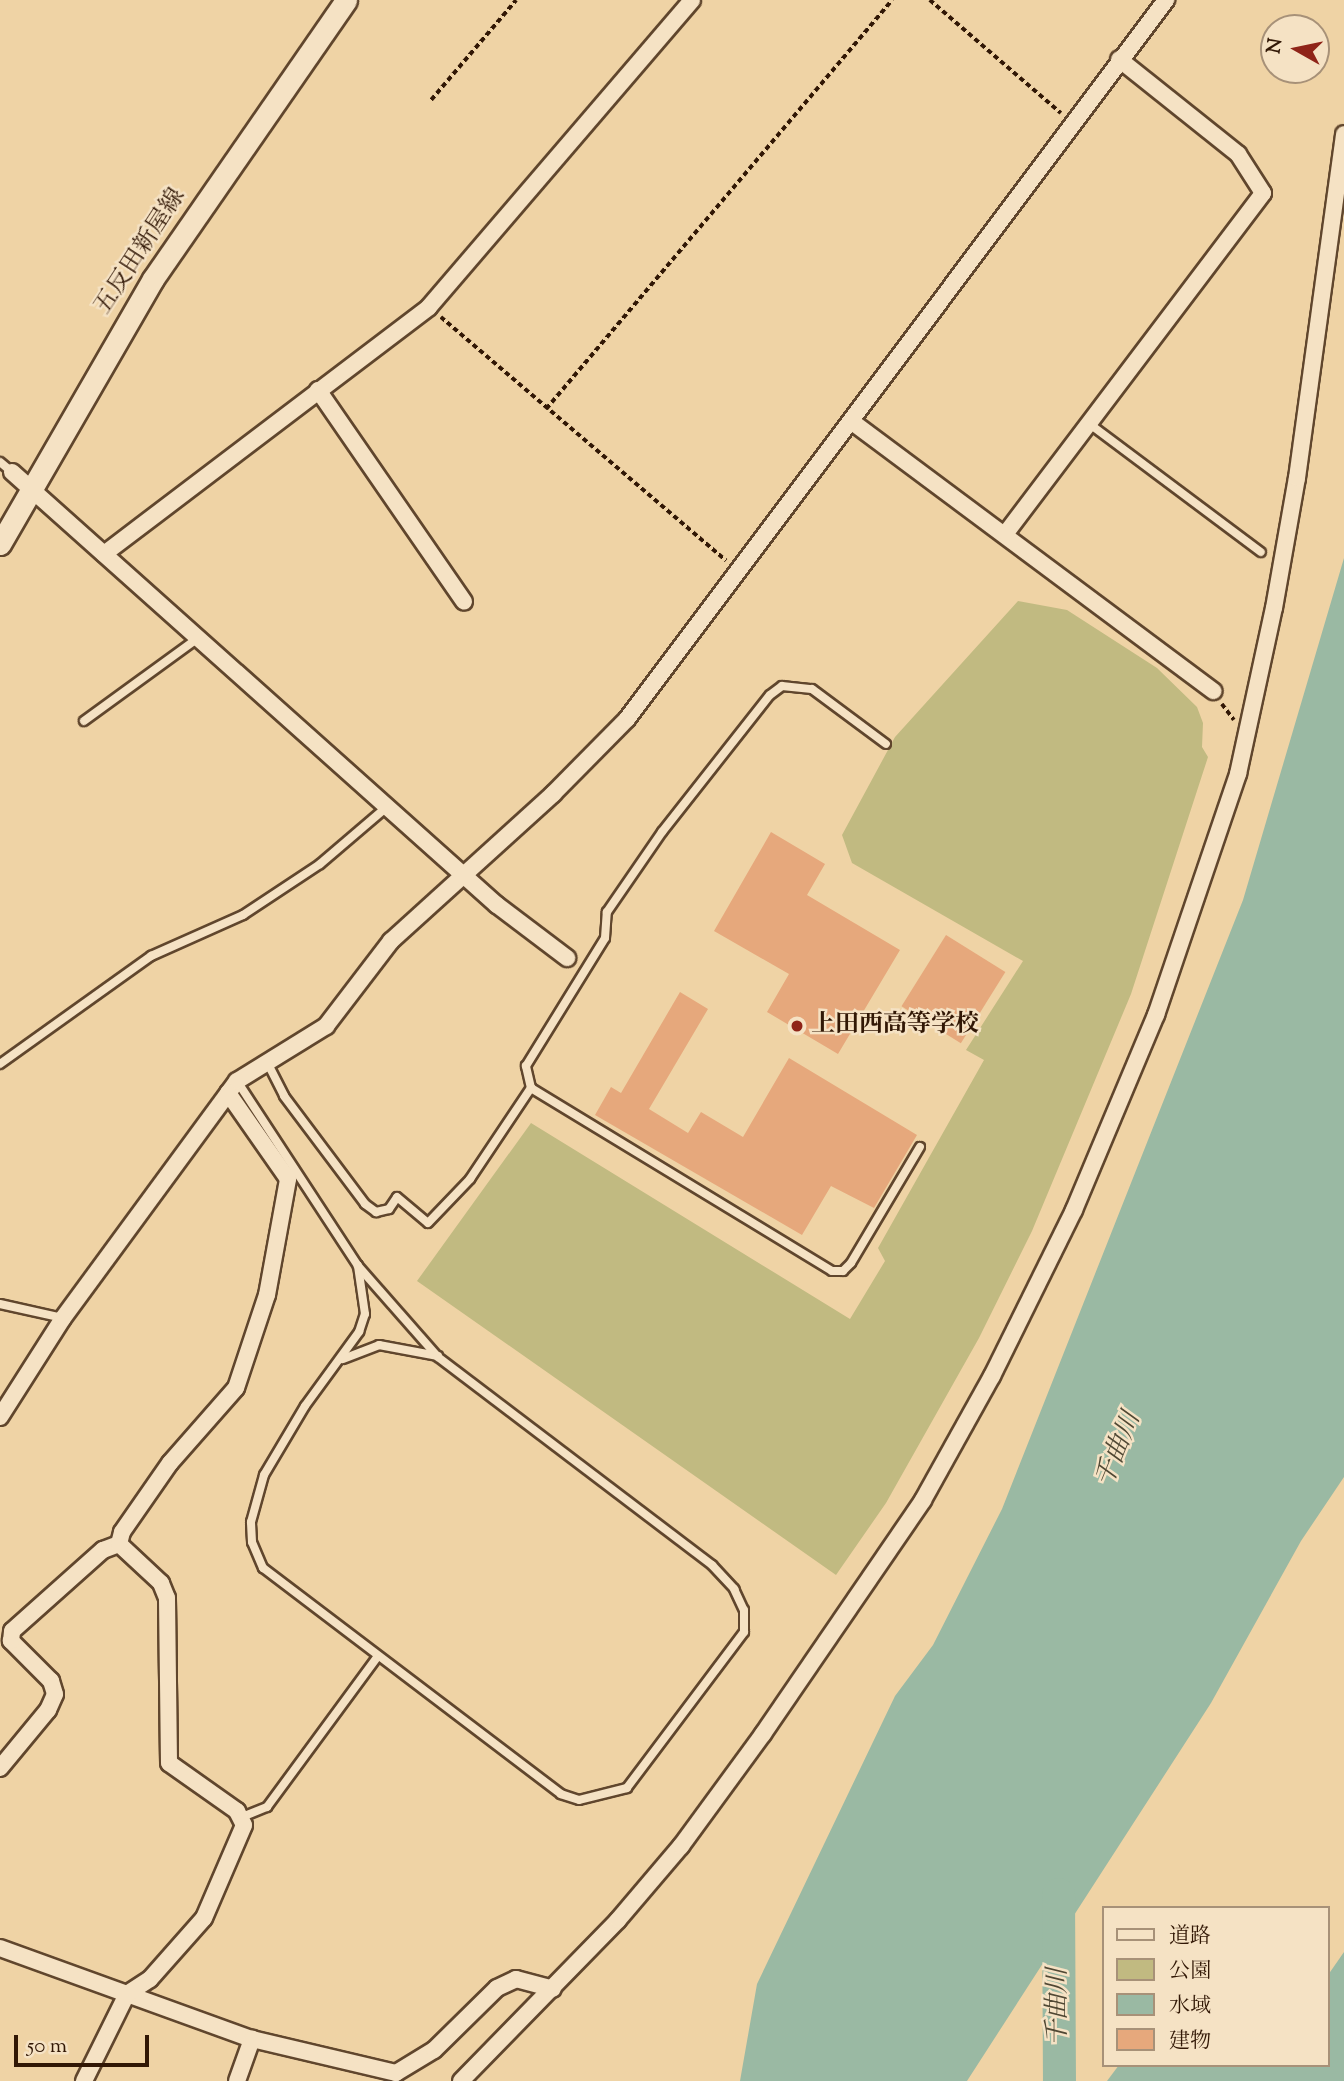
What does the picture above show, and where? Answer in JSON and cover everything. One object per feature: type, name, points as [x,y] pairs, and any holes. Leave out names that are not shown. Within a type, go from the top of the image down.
[{"type":"street","points":[[104,554],[429,306],[692,0]]},
{"type":"street","points":[[0,1417],[63,1318],[232,1087],[266,1059],[326,1026],[391,941],[562,786],[627,719],[852,421],[1119,59],[1166,0]]},
{"type":"street","name":"五反田新屋線","points":[[0,544],[153,279],[337,3]]},
{"type":"street","points":[[1006,533],[1087,422],[1263,192],[1238,154],[1119,59]]},
{"type":"street","points":[[461,2081],[553,1989],[681,1846],[763,1734],[923,1500],[992,1376],[1074,1210],[1156,1014],[1238,774],[1274,608],[1297,478],[1344,134]]},
{"type":"street","points":[[317,390],[464,601]]},
{"type":"street","points":[[852,421],[1006,533],[1213,691]]},
{"type":"street","points":[[6,467],[534,937],[566,958]]},
{"type":"street","points":[[119,1544],[122,1532],[170,1463],[236,1388],[267,1295],[288,1179],[232,1087]]},
{"type":"street","points":[[0,1768],[48,1710],[55,1694],[51,1681],[11,1641],[12,1631],[103,1549],[119,1544]]},
{"type":"street","points":[[84,2081],[127,1994],[150,1979],[204,1918],[244,1825],[242,1817],[169,1763],[166,1598],[161,1583],[119,1544]]},
{"type":"street","points":[[0,1948],[252,2039],[396,2073],[434,2050],[497,1988],[516,1979],[553,1989]]},
{"type":"street","points":[[237,2081],[252,2039]]},
{"type":"lane","points":[[1087,422],[1261,552]]},
{"type":"lane","points":[[84,721],[197,639]]},
{"type":"lane","points":[[266,1059],[284,1096],[365,1204],[376,1212],[390,1209],[397,1197],[428,1223],[470,1179],[530,1088],[526,1066],[605,938],[607,912],[662,832],[770,695],[782,686],[812,689],[886,744]]},
{"type":"lane","points":[[0,1064],[151,956],[243,915],[320,863],[388,806]]},
{"type":"lane","points":[[566,958],[585,972]]},
{"type":"lane","points":[[232,1087],[358,1266],[438,1357],[712,1565],[734,1589],[744,1610],[744,1632],[627,1788],[579,1800],[541,1781],[263,1568],[252,1542],[251,1522],[264,1475],[305,1406],[340,1360],[365,1314],[358,1266]]},
{"type":"lane","points":[[530,1088],[831,1271],[843,1271],[851,1263],[920,1147]]},
{"type":"lane","points":[[0,1304],[63,1318]]},
{"type":"lane","points":[[340,1360],[379,1345],[438,1357]]},
{"type":"lane","points":[[242,1817],[267,1807],[378,1656]]},
{"type":"path","points":[[431,100],[516,0]]},
{"type":"path","points":[[546,409],[892,0]]},
{"type":"path","points":[[930,0],[1072,122]]},
{"type":"path","points":[[429,306],[546,409],[738,570]]},
{"type":"path","points":[[1213,691],[1245,735]]},
{"type":"green space","points":[[1018,601],[1067,610],[1157,668],[1197,707],[1203,723],[1202,747],[1208,757],[1131,994],[1032,1231],[979,1338],[886,1503],[836,1575],[417,1281],[531,1123],[850,1319],[885,1261],[878,1248],[984,1060],[966,1050],[1023,961],[852,863],[842,835],[895,737]]},
{"type":"water","points":[[1344,558],[1344,1477],[1301,1541],[1211,1703],[967,2081],[740,2081],[757,1984],[895,1696],[933,1645],[1002,1509],[1243,900]]},
{"type":"water","points":[[1344,1952],[1344,2081],[1107,2081],[1118,2067],[1330,2067],[1330,1972]]},
{"type":"building","points":[[771,832],[825,864],[807,895],[900,950],[838,1054],[767,1012],[789,974],[714,931]]},
{"type":"building","points":[[946,935],[1005,972],[961,1043],[901,1006]]},
{"type":"building","points":[[680,992],[708,1009],[649,1109],[688,1133],[701,1112],[743,1137],[789,1058],[917,1135],[874,1208],[831,1186],[802,1235],[595,1115],[611,1087],[621,1093]]},
{"type":"waterway","name":"千曲川","points":[[1058,1894],[1059,2081]]},
{"type":"place","name":"上田西高等学校","points":[[797,1026]]}]
